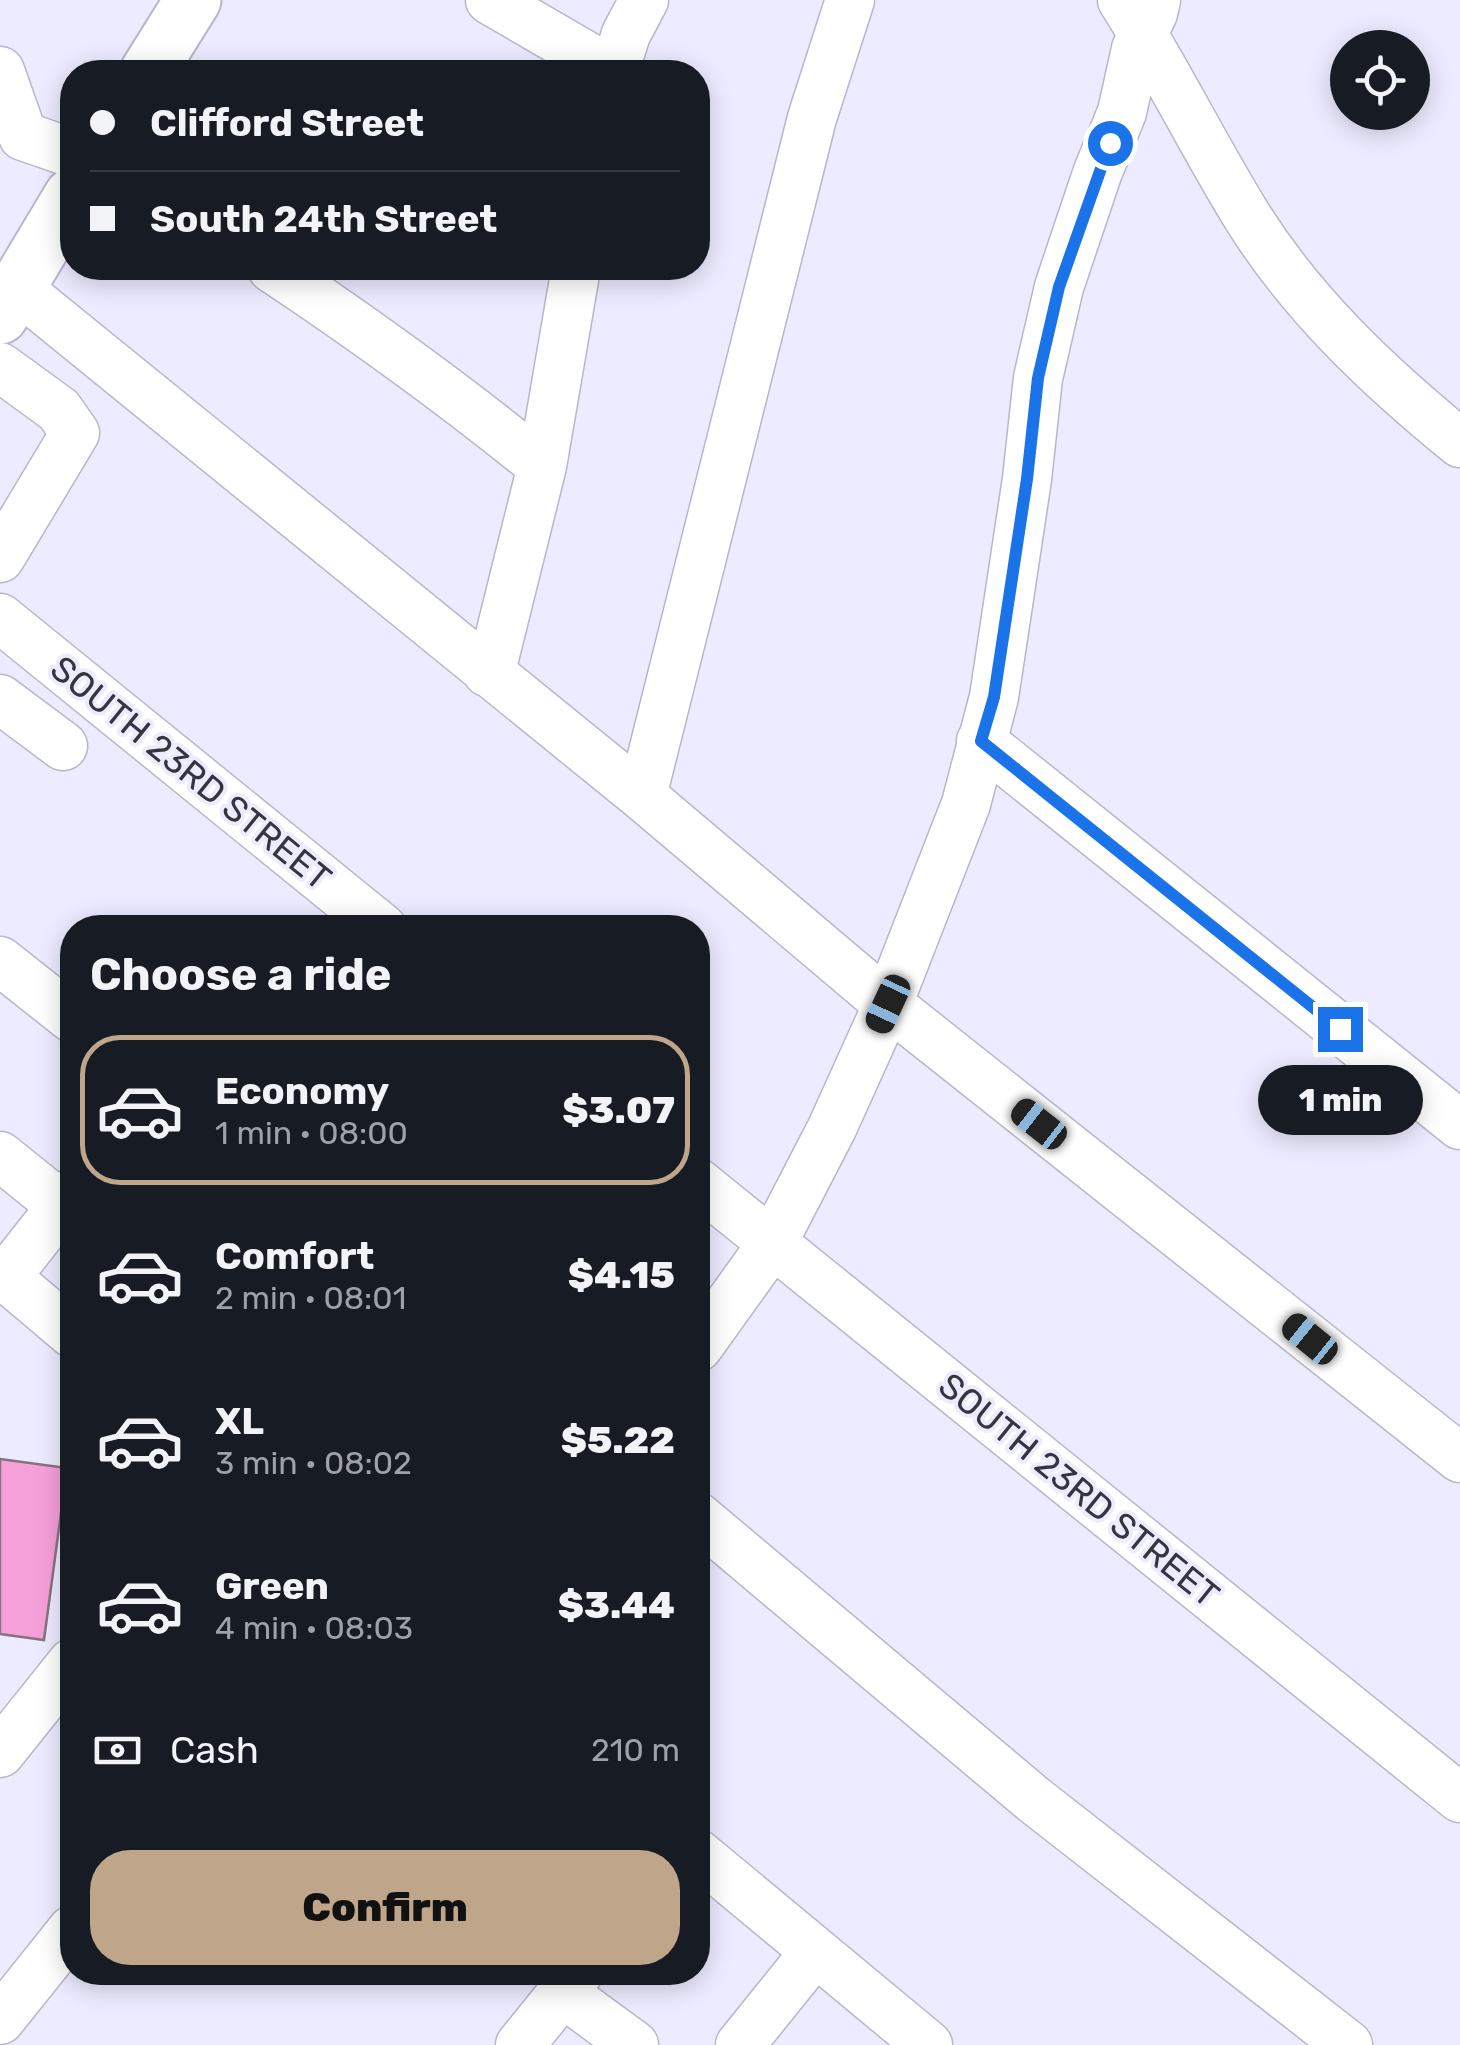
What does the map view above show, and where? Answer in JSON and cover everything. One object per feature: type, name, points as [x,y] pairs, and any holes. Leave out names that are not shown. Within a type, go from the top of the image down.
[{"type":"main road","points":[[156,60],[193,0]]},
{"type":"main road","points":[[9,302],[60,216]]},
{"type":"street","points":[[490,0],[593,60]]},
{"type":"street","points":[[618,60],[644,0]]},
{"type":"street","points":[[642,796],[812,118],[850,0]]},
{"type":"street","points":[[1140,11],[1246,215],[1282,266],[1364,361],[1455,428]]},
{"type":"street","points":[[710,1330],[772,1244],[832,1128],[888,1004],[966,804],[994,697],[1038,378],[1059,287],[1122,112],[1140,11]]},
{"type":"street","points":[[0,71],[11,140],[60,150]]},
{"type":"street","points":[[290,280],[382,342],[542,466]]},
{"type":"street","points":[[488,672],[542,466],[574,280]]},
{"type":"street","points":[[9,302],[488,672],[888,1004],[1460,1458]]},
{"type":"street","points":[[0,367],[59,410],[75,433],[0,558]]},
{"type":"street","name":"SOUTH 23RD STREET","points":[[8,640],[365,915]]},
{"type":"street","points":[[0,699],[62,746]]},
{"type":"street","points":[[981,741],[1460,1125]]},
{"type":"street","points":[[0,961],[60,1008]]},
{"type":"street","points":[[0,1156],[60,1195]]},
{"type":"street","name":"SOUTH 23RD STREET","points":[[710,1193],[1460,1798]]},
{"type":"street","points":[[60,1207],[3,1274],[60,1323]]},
{"type":"street","points":[[710,1527],[1033,1799],[1348,2045]]},
{"type":"street","points":[[7,1729],[60,1675]]},
{"type":"street","points":[[710,1864],[928,2045]]},
{"type":"street","points":[[0,2020],[60,1945]]},
{"type":"street","points":[[752,2041],[816,1952]]},
{"type":"street","points":[[520,2045],[569,1985]]},
{"type":"street","points":[[574,1985],[634,2045]]},
{"type":"building","points":[[0,1459],[60,1467],[60,1520],[44,1640],[0,1634]]},
{"type":"route","points":[[1110,143],[1059,287],[1038,378],[994,697],[981,741],[1340,1029]]}]
